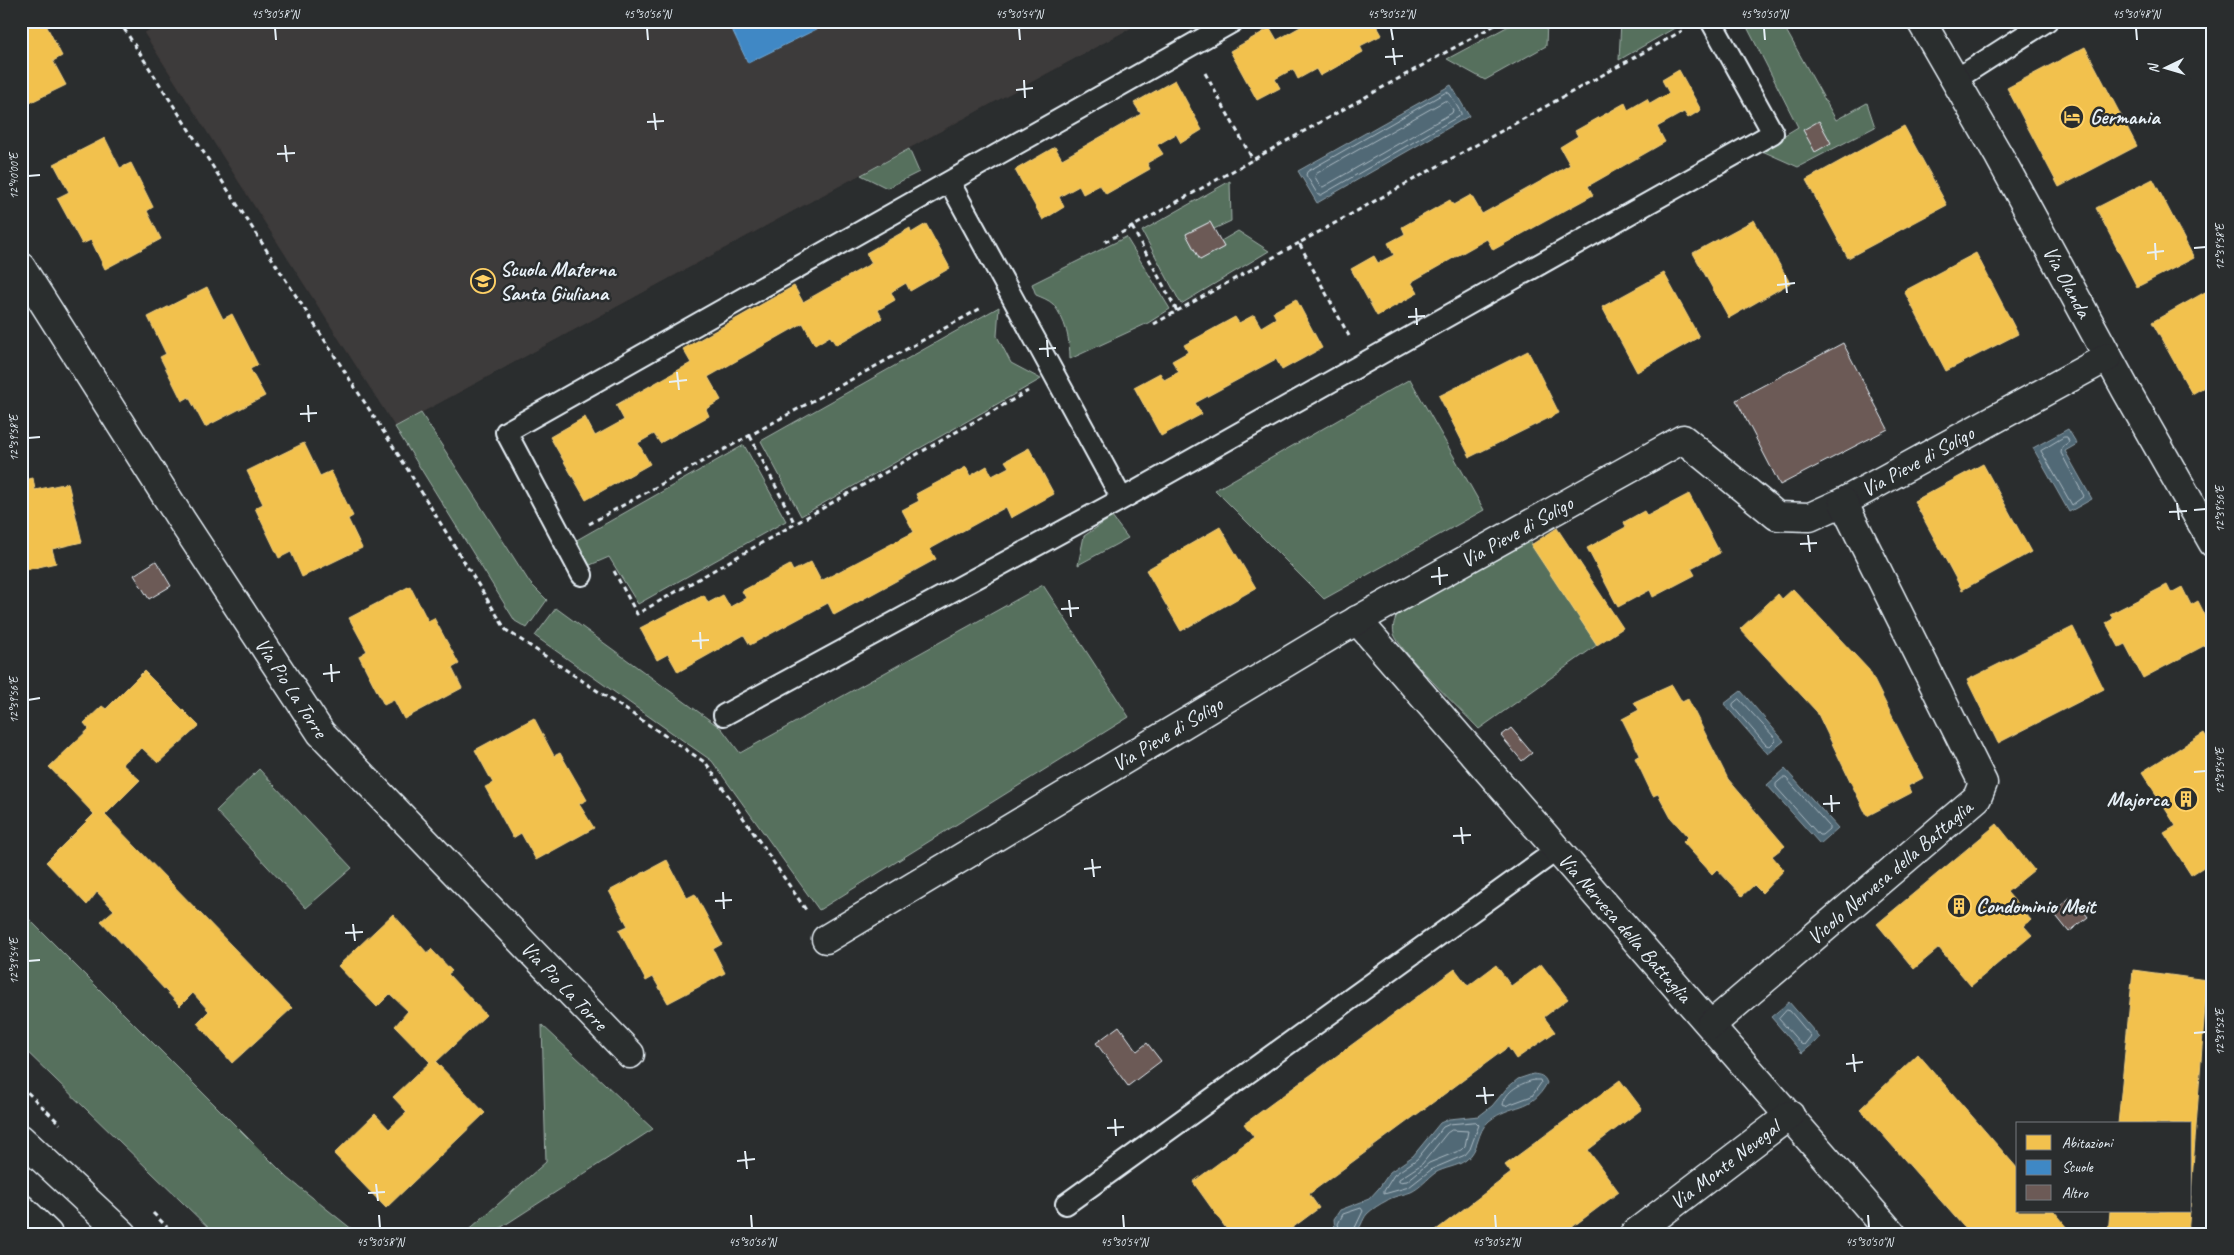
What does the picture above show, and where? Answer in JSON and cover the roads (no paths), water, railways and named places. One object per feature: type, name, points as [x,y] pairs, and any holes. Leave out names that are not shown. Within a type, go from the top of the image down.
[{"type":"street","name":"Via Olanda","points":[[1921,21],[2016,187],[2108,357],[2213,543]]},
{"type":"street","name":"Via Pio La Torre","points":[[21,267],[182,520],[321,733],[630,1054]]},
{"type":"street","name":"Via Pieve di Soligo","points":[[826,939],[1357,620],[1683,439],[1778,516],[1810,517],[1843,502],[2108,357]]},
{"type":"street","name":"Vicolo Nervesa della Battaglia","points":[[1712,1025],[1977,798],[1983,783],[1843,502]]},
{"type":"street","name":"Via Nervesa della Battaglia","points":[[1357,620],[1712,1025],[1892,1234]]},
{"type":"street","name":"Via Monte Nevegal","points":[[1634,1234],[1790,1115]]},
{"type":"street","points":[[21,1139],[123,1234]]},
{"type":"street","points":[[21,1208],[48,1234]]},
{"type":"lane","points":[[582,576],[506,432],[950,184],[1234,21]]},
{"type":"lane","points":[[724,715],[1122,499],[1773,133],[1711,21]]},
{"type":"lane","points":[[1955,80],[2047,21]]},
{"type":"lane","points":[[950,184],[1122,499]]},
{"type":"lane","points":[[1066,1204],[1558,850]]},
{"type":"water","points":[[1451,85],[1469,116],[1317,203],[1298,171]]},
{"type":"water","points":[[2068,429],[2077,444],[2065,451],[2092,499],[2069,512],[2033,448]]},
{"type":"water","points":[[1741,691],[1784,741],[1768,754],[1724,704]]},
{"type":"water","points":[[1785,769],[1838,828],[1820,844],[1767,785]]},
{"type":"water","points":[[1789,1002],[1820,1038],[1802,1053],[1771,1017]]},
{"type":"water","points":[[1533,1074],[1540,1075],[1546,1080],[1547,1083],[1541,1092],[1528,1103],[1506,1111],[1489,1121],[1482,1130],[1474,1151],[1466,1160],[1435,1173],[1411,1192],[1392,1198],[1376,1207],[1367,1214],[1355,1234],[1338,1234],[1335,1231],[1334,1219],[1340,1210],[1369,1199],[1390,1172],[1413,1156],[1440,1123],[1449,1119],[1479,1116],[1492,1106],[1507,1088],[1518,1079]]},
{"type":"place","name":"Germania","points":[[2072,117]]},
{"type":"place","name":"Scuola Materna Santa Giuliana","points":[[483,281]]},
{"type":"place","name":"Majorca","points":[[2186,799]]},
{"type":"place","name":"Condominio Meit","points":[[1959,906]]}]
